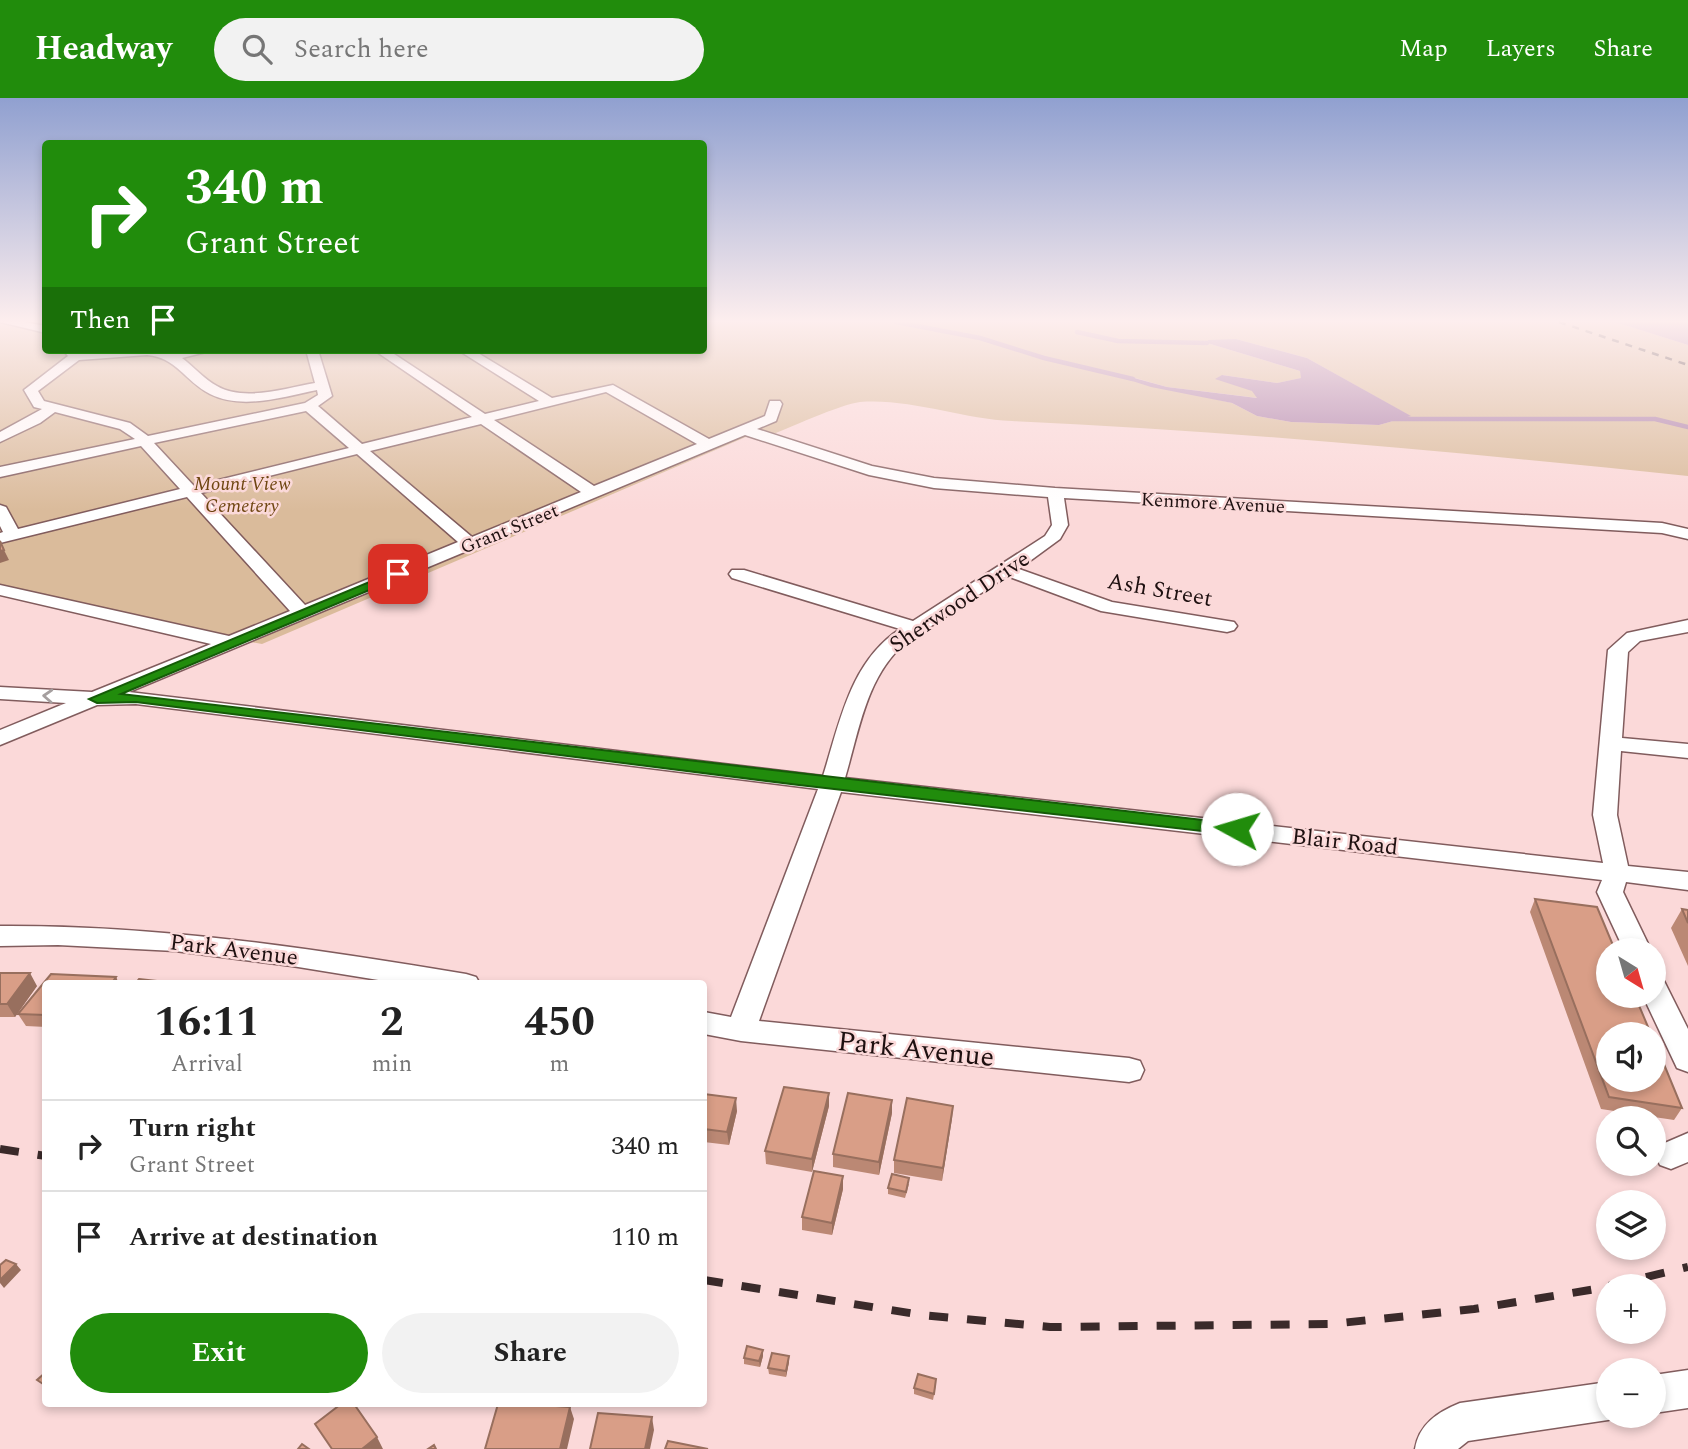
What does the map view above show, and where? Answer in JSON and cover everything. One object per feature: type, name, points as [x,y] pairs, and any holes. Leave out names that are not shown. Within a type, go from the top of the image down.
[{"type":"street","points":[[36,385],[31,390],[39,404],[125,426],[144,440],[302,613]]},
{"type":"street","points":[[208,385],[216,391],[228,394],[280,393],[323,385]]},
{"type":"street","points":[[0,472],[309,405],[326,396],[323,385]]},
{"type":"street","points":[[434,385],[594,493]]},
{"type":"street","points":[[522,385],[550,402]]},
{"type":"street","points":[[0,510],[7,537],[608,388],[709,445]]},
{"type":"street","name":"Grant Street","points":[[0,738],[744,430],[771,418],[775,404]]},
{"type":"street","points":[[309,405],[359,451],[470,544]]},
{"type":"street","points":[[0,438],[35,420],[53,407]]},
{"type":"street","name":"Kenmore Avenue","points":[[744,430],[901,478],[989,489],[1662,528],[1688,534]]},
{"type":"street","name":"Sherwood Drive","points":[[741,1030],[832,784],[863,682],[881,654],[1052,539],[1060,525],[1055,494]]},
{"type":"street","name":"Ash Street","points":[[1006,570],[1108,607],[1227,626]]},
{"type":"street","points":[[738,574],[916,628]]},
{"type":"street","points":[[0,590],[233,643]]},
{"type":"street","points":[[1631,938],[1610,892],[1617,872],[1605,815],[1618,650],[1634,637],[1688,626]]},
{"type":"street","name":"Blair Road","points":[[0,693],[97,699],[136,698],[832,784],[1688,881]]},
{"type":"street","points":[[1609,743],[1688,751]]},
{"type":"street","name":"Park Avenue","points":[[0,936],[157,940],[317,959],[442,980]]},
{"type":"street","name":"Park Avenue","points":[[707,1024],[741,1030],[1129,1070]]},
{"type":"street","points":[[1666,1392],[1688,1389]]},
{"type":"street","points":[[1435,1449],[1436,1441],[1460,1423],[1596,1403]]},
{"type":"lane","points":[[1663,1008],[1688,1060]]},
{"type":"green space","name":"Mount View Cemetery","points":[[0,385],[1153,385],[1232,403],[1257,416],[1291,422],[1379,425],[1410,416],[1355,385],[1688,385],[1688,476],[1266,437],[993,419],[898,403],[860,402],[827,412],[766,437],[753,434],[262,644],[0,596]]},
{"type":"green space","name":"Mount View Cemetery","points":[[1160,385],[1241,385],[1253,391],[1258,398]]},
{"type":"shaded area","points":[[1145,385],[1257,398],[1252,391],[1234,385],[1355,385],[1411,416],[1379,425],[1291,422],[1257,416],[1232,403]]},
{"type":"building","points":[[1535,899],[1597,907],[1610,938],[1596,938],[1596,1008],[1640,1008],[1646,1022],[1596,1022],[1596,1062]]},
{"type":"building","points":[[1682,909],[1688,910],[1688,923]]},
{"type":"building","points":[[0,973],[30,973],[7,1004],[0,1004]]},
{"type":"building","points":[[51,974],[116,977],[114,980],[46,980]]},
{"type":"building","points":[[42,985],[42,1015],[18,1014]]},
{"type":"building","points":[[1666,1069],[1682,1108],[1609,1097],[1607,1092],[1666,1092]]},
{"type":"building","points":[[784,1087],[829,1093],[812,1159],[765,1151]]},
{"type":"building","points":[[848,1093],[892,1100],[879,1162],[833,1154]]},
{"type":"building","points":[[707,1094],[736,1098],[727,1132],[707,1129]]},
{"type":"building","points":[[907,1098],[953,1106],[943,1168],[894,1160]]},
{"type":"building","points":[[814,1171],[843,1176],[832,1223],[802,1217]]},
{"type":"building","points":[[892,1174],[909,1178],[906,1192],[888,1188]]},
{"type":"building","points":[[6,1260],[16,1264],[0,1280],[0,1265]]},
{"type":"building","points":[[747,1346],[763,1350],[759,1361],[744,1358]]},
{"type":"building","points":[[772,1353],[789,1356],[786,1371],[768,1368]]},
{"type":"building","points":[[918,1374],[936,1379],[934,1394],[914,1388]]},
{"type":"building","points":[[337,1407],[356,1407],[377,1437],[362,1449],[332,1449],[315,1424]]},
{"type":"building","points":[[497,1407],[570,1407],[560,1449],[485,1449]]},
{"type":"building","points":[[598,1413],[652,1417],[645,1449],[590,1449]]},
{"type":"building","points":[[668,1441],[708,1449],[665,1449]]},
{"type":"waterway","points":[[1393,419],[1655,419],[1688,427]]},
{"type":"railway","points":[[0,1149],[42,1155]]},
{"type":"railway","points":[[1659,1274],[1688,1267]]},
{"type":"railway","points":[[707,1280],[922,1315],[1050,1327],[1331,1324],[1474,1309],[1596,1289]]},
{"type":"route","points":[[398,574],[97,699],[136,698],[799,780],[1237,829]]}]
